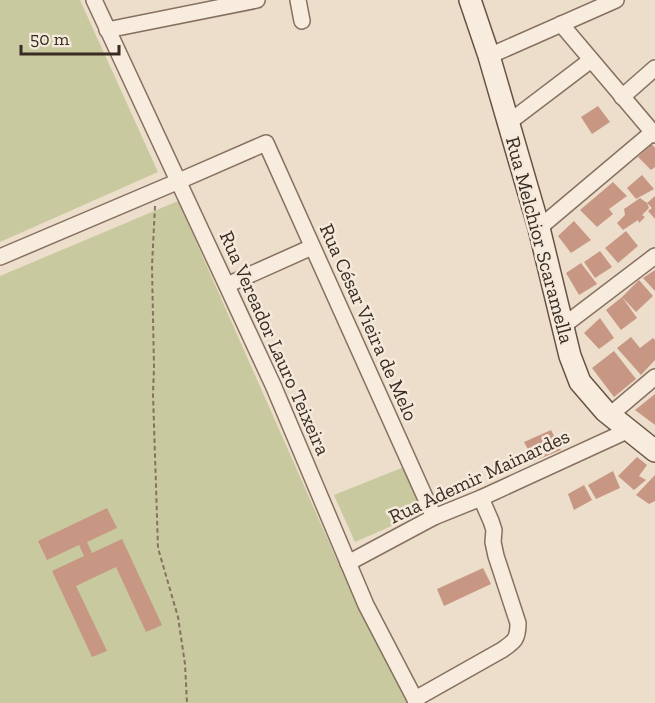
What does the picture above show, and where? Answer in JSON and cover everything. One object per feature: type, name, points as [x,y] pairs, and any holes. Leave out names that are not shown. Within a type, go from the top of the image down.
[{"type":"street","name":"Rua Vereador Lauro Teixeira","points":[[93,0],[273,385],[366,604],[416,701]]},
{"type":"street","points":[[107,30],[257,0]]},
{"type":"street","points":[[298,0],[302,21]]},
{"type":"street","name":"Rua Melchior Scaramella","points":[[470,0],[489,56],[539,228],[570,356],[580,382],[610,415],[655,451]]},
{"type":"street","points":[[489,56],[616,0]]},
{"type":"street","points":[[539,228],[654,133],[561,24]]},
{"type":"street","points":[[508,123],[591,60]]},
{"type":"street","points":[[622,96],[655,68]]},
{"type":"street","name":"Rua César Vieira de Melo","points":[[179,182],[266,143],[434,517]]},
{"type":"street","points":[[0,257],[155,190],[179,182]]},
{"type":"street","points":[[227,285],[312,247]]},
{"type":"street","points":[[563,326],[655,256]]},
{"type":"street","points":[[610,415],[655,377]]},
{"type":"street","name":"Rua Ademir Mainardes","points":[[348,563],[434,517],[629,430]]},
{"type":"street","points":[[416,701],[502,650],[514,641],[518,632],[518,623],[496,556],[493,542],[494,531],[481,498]]},
{"type":"path","points":[[155,190],[152,266],[153,394],[158,548],[178,617],[186,664],[187,703]]},
{"type":"green space","points":[[0,0],[80,0],[158,172],[0,242]]},
{"type":"green space","points":[[178,201],[340,567],[408,703],[0,703],[0,276]]},
{"type":"green space","points":[[404,467],[426,511],[355,542],[334,495]]},
{"type":"building","points":[[598,106],[610,122],[592,134],[581,117]]},
{"type":"building","points":[[652,144],[655,148],[655,167],[651,170],[638,157]]},
{"type":"building","points":[[642,175],[654,189],[636,199],[627,188]]},
{"type":"building","points":[[613,182],[627,196],[609,209],[613,214],[597,227],[580,210]]},
{"type":"building","points":[[655,196],[655,219],[648,211],[652,208],[647,203]]},
{"type":"building","points":[[640,198],[647,203],[649,208],[642,215],[645,217],[639,223],[638,220],[623,230],[617,223],[625,215],[624,209]]},
{"type":"building","points":[[574,221],[591,240],[571,253],[558,236]]},
{"type":"building","points":[[626,231],[638,246],[618,263],[605,248]]},
{"type":"building","points":[[600,251],[612,267],[595,278],[584,262]]},
{"type":"building","points":[[581,263],[597,284],[579,295],[566,273]]},
{"type":"building","points":[[655,270],[655,291],[643,278]]},
{"type":"building","points":[[639,280],[653,296],[636,312],[622,297]]},
{"type":"building","points":[[622,297],[637,318],[621,330],[606,310]]},
{"type":"building","points":[[600,318],[614,338],[599,349],[584,333]]},
{"type":"building","points":[[631,337],[640,348],[653,338],[655,340],[655,360],[641,375],[617,348]]},
{"type":"building","points":[[614,351],[636,379],[614,397],[592,368]]},
{"type":"building","points":[[655,394],[655,425],[635,410]]},
{"type":"building","points":[[551,430],[561,450],[534,461],[524,442]]},
{"type":"building","points":[[637,457],[647,465],[639,476],[646,480],[634,490],[618,476]]},
{"type":"building","points":[[613,471],[620,488],[596,499],[588,485]]},
{"type":"building","points":[[655,475],[655,501],[649,504],[636,495]]},
{"type":"building","points":[[584,485],[592,500],[574,510],[568,494]]},
{"type":"building","points":[[107,508],[117,528],[87,542],[92,553],[122,539],[162,625],[146,632],[116,567],[76,586],[107,651],[92,657],[52,571],[84,556],[79,545],[47,560],[38,541]]},
{"type":"building","points":[[483,568],[491,584],[444,606],[437,589]]}]
